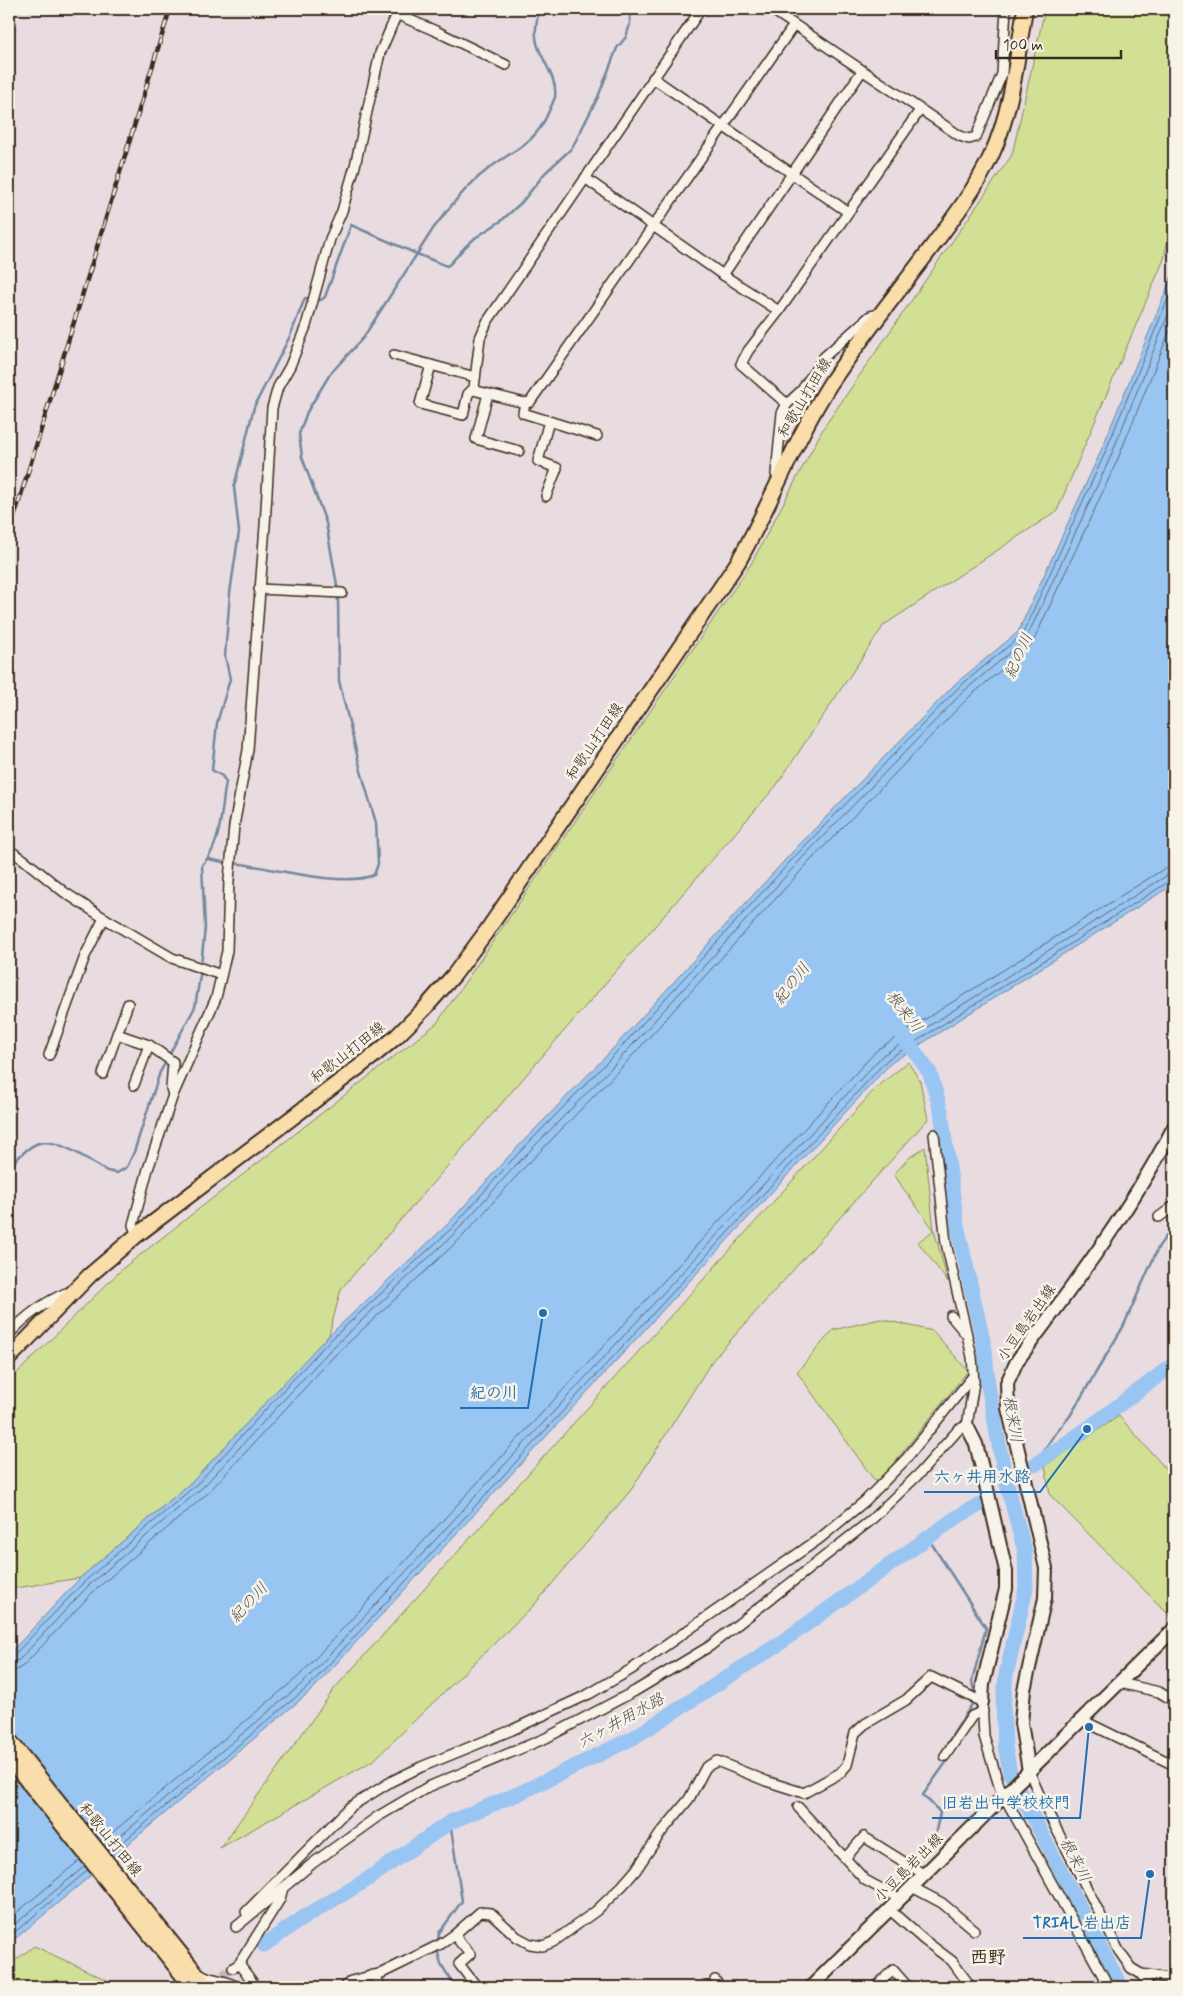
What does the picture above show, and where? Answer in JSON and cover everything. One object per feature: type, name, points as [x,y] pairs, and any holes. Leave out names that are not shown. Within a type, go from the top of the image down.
[{"type":"main road","name":"和歌山打田線","points":[[9,1358],[70,1295],[136,1235],[372,1057],[425,1008],[454,975],[486,932],[738,562],[760,522],[779,478],[810,417],[845,361],[965,202],[991,155],[1004,121],[1008,74],[1025,9]]},
{"type":"main road","name":"小豆島岩出線","points":[[1026,1774],[1021,1723],[1024,1690],[1045,1598],[1046,1568],[1008,1408],[1007,1383],[1017,1362],[1106,1240],[1157,1160],[1174,1127]]},
{"type":"main road","points":[[968,1426],[976,1444],[1006,1571],[1006,1589],[983,1684],[983,1706]]},
{"type":"main road","name":"小豆島岩出線","points":[[813,1987],[1005,1794],[1174,1629]]},
{"type":"main road","name":"和歌山打田線","points":[[9,1740],[181,1964]]},
{"type":"main road","name":"和歌山打田線","points":[[9,1758],[181,1964]]},
{"type":"main road","points":[[181,1964],[192,1987]]},
{"type":"main road","points":[[181,1964],[207,1987]]},
{"type":"street","points":[[431,365],[420,404],[463,415],[468,394],[474,388],[480,338],[487,322],[701,9]]},
{"type":"street","points":[[771,9],[920,110],[960,136],[969,139],[976,137],[1008,74],[1006,9]]},
{"type":"street","points":[[136,1235],[133,1225],[173,1095],[216,998],[216,973],[227,951],[229,880],[234,826],[248,750],[272,408],[278,387],[290,366],[306,326],[330,239],[342,211],[380,53],[398,12],[506,65]]},
{"type":"street","points":[[474,388],[477,392],[525,403],[530,402],[794,25]]},
{"type":"street","points":[[723,275],[862,71]]},
{"type":"street","points":[[653,78],[848,212]]},
{"type":"street","points":[[787,404],[741,364],[748,351],[779,311],[920,110]]},
{"type":"street","points":[[585,178],[723,275],[779,311]]},
{"type":"street","points":[[779,478],[776,474],[782,413],[787,404],[801,391],[824,357],[870,316],[874,315],[878,318]]},
{"type":"street","points":[[394,355],[475,377]]},
{"type":"street","points":[[488,394],[476,440],[519,451]]},
{"type":"street","points":[[525,403],[523,412],[597,436]]},
{"type":"street","points":[[546,496],[557,468],[538,461],[549,421]]},
{"type":"street","points":[[260,589],[342,593]]},
{"type":"street","points":[[9,850],[64,892],[104,918],[172,958],[216,973]]},
{"type":"street","points":[[49,1055],[85,956],[104,918]]},
{"type":"street","points":[[103,1074],[128,1004]]},
{"type":"street","points":[[117,1034],[149,1045],[173,1062],[171,1088],[173,1095]]},
{"type":"street","points":[[134,1086],[149,1045]]},
{"type":"street","points":[[934,1134],[946,1243],[972,1357],[973,1376],[968,1426],[959,1429],[920,1474],[870,1521],[710,1646],[635,1690],[546,1738],[428,1786],[378,1817],[313,1863],[236,1927],[240,1917],[350,1807],[392,1781],[421,1767],[512,1730],[589,1694],[632,1669],[819,1539],[865,1501],[906,1459],[973,1376]]},
{"type":"street","points":[[1159,1217],[1174,1206]]},
{"type":"street","points":[[9,1334],[19,1324],[56,1297],[66,1293],[70,1295]]},
{"type":"street","points":[[951,1316],[966,1334]]},
{"type":"street","points":[[344,1987],[351,1980],[372,1975],[407,1962],[437,1946],[454,1935],[480,1912],[491,1913],[517,1937],[530,1944],[543,1946],[553,1942],[596,1911],[622,1886],[636,1870],[660,1834],[689,1799],[706,1767],[717,1761],[766,1781],[804,1793],[840,1773],[847,1766],[855,1733],[865,1724],[906,1700],[931,1677],[983,1706]]},
{"type":"street","points":[[1120,1683],[1159,1692],[1174,1701]]},
{"type":"street","points":[[945,1756],[972,1716],[983,1706]]},
{"type":"street","points":[[983,1706],[984,1736],[1000,1789],[1005,1794],[1109,1987]]},
{"type":"street","points":[[1082,1720],[1174,1765]]},
{"type":"street","points":[[1026,1774],[1042,1801],[1119,1951],[1131,1968],[1142,1974],[1174,1979]]},
{"type":"street","points":[[798,1807],[846,1857],[865,1880],[900,1899]]},
{"type":"street","points":[[846,1857],[864,1837],[925,1874]]},
{"type":"street","points":[[912,1887],[942,1903],[974,1930]]},
{"type":"street","points":[[256,1987],[236,1966],[280,1899],[283,1888]]},
{"type":"street","points":[[890,1910],[924,1940],[952,1961],[971,1987]]},
{"type":"street","points":[[454,1935],[470,1954],[459,1964],[477,1987]]},
{"type":"street","points":[[181,1964],[206,1978],[226,1981],[237,1987]]},
{"type":"street","points":[[875,1987],[893,1970],[908,1987]]},
{"type":"street","points":[[1142,1974],[1149,1987]]},
{"type":"street","points":[[372,1975],[382,1987]]},
{"type":"green space","points":[[1045,9],[1174,9],[1174,210],[1164,259],[1057,511],[884,625],[776,786],[341,1289],[329,1335],[195,1479],[80,1578],[9,1589],[9,1381],[122,1269],[437,1023],[751,564],[824,427],[1012,155]]},
{"type":"green space","points":[[908,1062],[920,1081],[928,1119],[712,1361],[631,1490],[535,1604],[374,1760],[220,1848],[335,1688],[876,1088]]},
{"type":"green space","points":[[925,1147],[934,1230],[894,1174],[910,1157]]},
{"type":"green space","points":[[934,1230],[948,1282],[918,1242]]},
{"type":"green space","points":[[880,1319],[933,1331],[968,1371],[877,1484],[797,1372],[833,1330]]},
{"type":"green space","points":[[1119,1416],[1174,1478],[1174,1620],[1050,1495],[1045,1466]]},
{"type":"green space","points":[[34,1946],[122,1987],[9,1987],[9,1965]]},
{"type":"water","points":[[1174,271],[1174,884],[891,1063],[312,1690],[9,1944],[9,1654],[80,1578],[195,1479],[321,1343],[448,1224],[508,1157],[607,1055],[796,848],[956,683],[1018,632],[1100,453]]},
{"type":"waterway","points":[[338,591],[326,523],[302,457],[299,434],[307,412],[330,374],[363,338],[445,213],[479,176],[530,140],[543,123],[555,99],[555,90],[552,76],[536,39],[539,9]]},
{"type":"waterway","points":[[201,965],[205,928],[202,865],[209,857],[217,837],[226,782],[222,776],[212,770],[217,723],[230,679],[225,656],[230,593],[239,532],[234,487],[254,407],[290,336],[305,298],[321,300],[325,297],[351,225],[447,266],[450,264],[475,238],[501,221],[522,202],[545,173],[572,148],[598,97],[617,48],[626,37],[630,24],[630,9]]},
{"type":"waterway","points":[[234,863],[326,878],[361,878],[374,875],[378,864],[376,823],[339,681],[338,596]]},
{"type":"waterway","points":[[208,859],[228,863]]},
{"type":"waterway","points":[[169,1055],[195,1007],[201,970]]},
{"type":"waterway","name":"根来川","points":[[901,1033],[930,1073],[941,1111],[957,1225],[985,1350],[988,1385],[1005,1477],[1025,1552],[1026,1588],[1006,1675],[1003,1706],[1005,1746],[1010,1773],[1121,1987]]},
{"type":"waterway","points":[[9,1167],[21,1154],[36,1144],[44,1142],[63,1146],[107,1171],[117,1173],[127,1167],[134,1152],[160,1072],[167,1060]]},
{"type":"waterway","points":[[1036,1464],[1052,1438],[1070,1416],[1123,1327],[1159,1246],[1167,1235],[1174,1231]]},
{"type":"waterway","name":"六ヶ井用水路","points":[[1036,1464],[1087,1429],[1174,1364]]},
{"type":"waterway","name":"六ヶ井用水路","points":[[264,1945],[306,1916],[365,1881],[450,1822],[520,1793],[633,1738],[779,1644],[957,1517],[981,1504]]},
{"type":"waterway","points":[[928,1538],[986,1628],[972,1681],[975,1696]]},
{"type":"waterway","points":[[935,1835],[940,1812],[923,1795],[947,1761],[940,1755],[974,1701]]},
{"type":"waterway","points":[[437,1944],[439,1933],[462,1901],[450,1822]]},
{"type":"waterway","points":[[437,1949],[441,1964],[455,1987]]},
{"type":"tunnel","points":[[212,1983],[233,1968]]},
{"type":"railway","points":[[9,534],[170,9]]},
{"type":"place","name":"紀の川","points":[[543,1313]]},
{"type":"place","name":"六ヶ井用水路","points":[[1087,1429]]},
{"type":"place","name":"旧岩出中学校校門","points":[[1089,1727]]},
{"type":"place","name":"TRIAL 岩出店","points":[[1150,1874]]},
{"type":"district","name":"西野","points":[[988,1958]]}]
